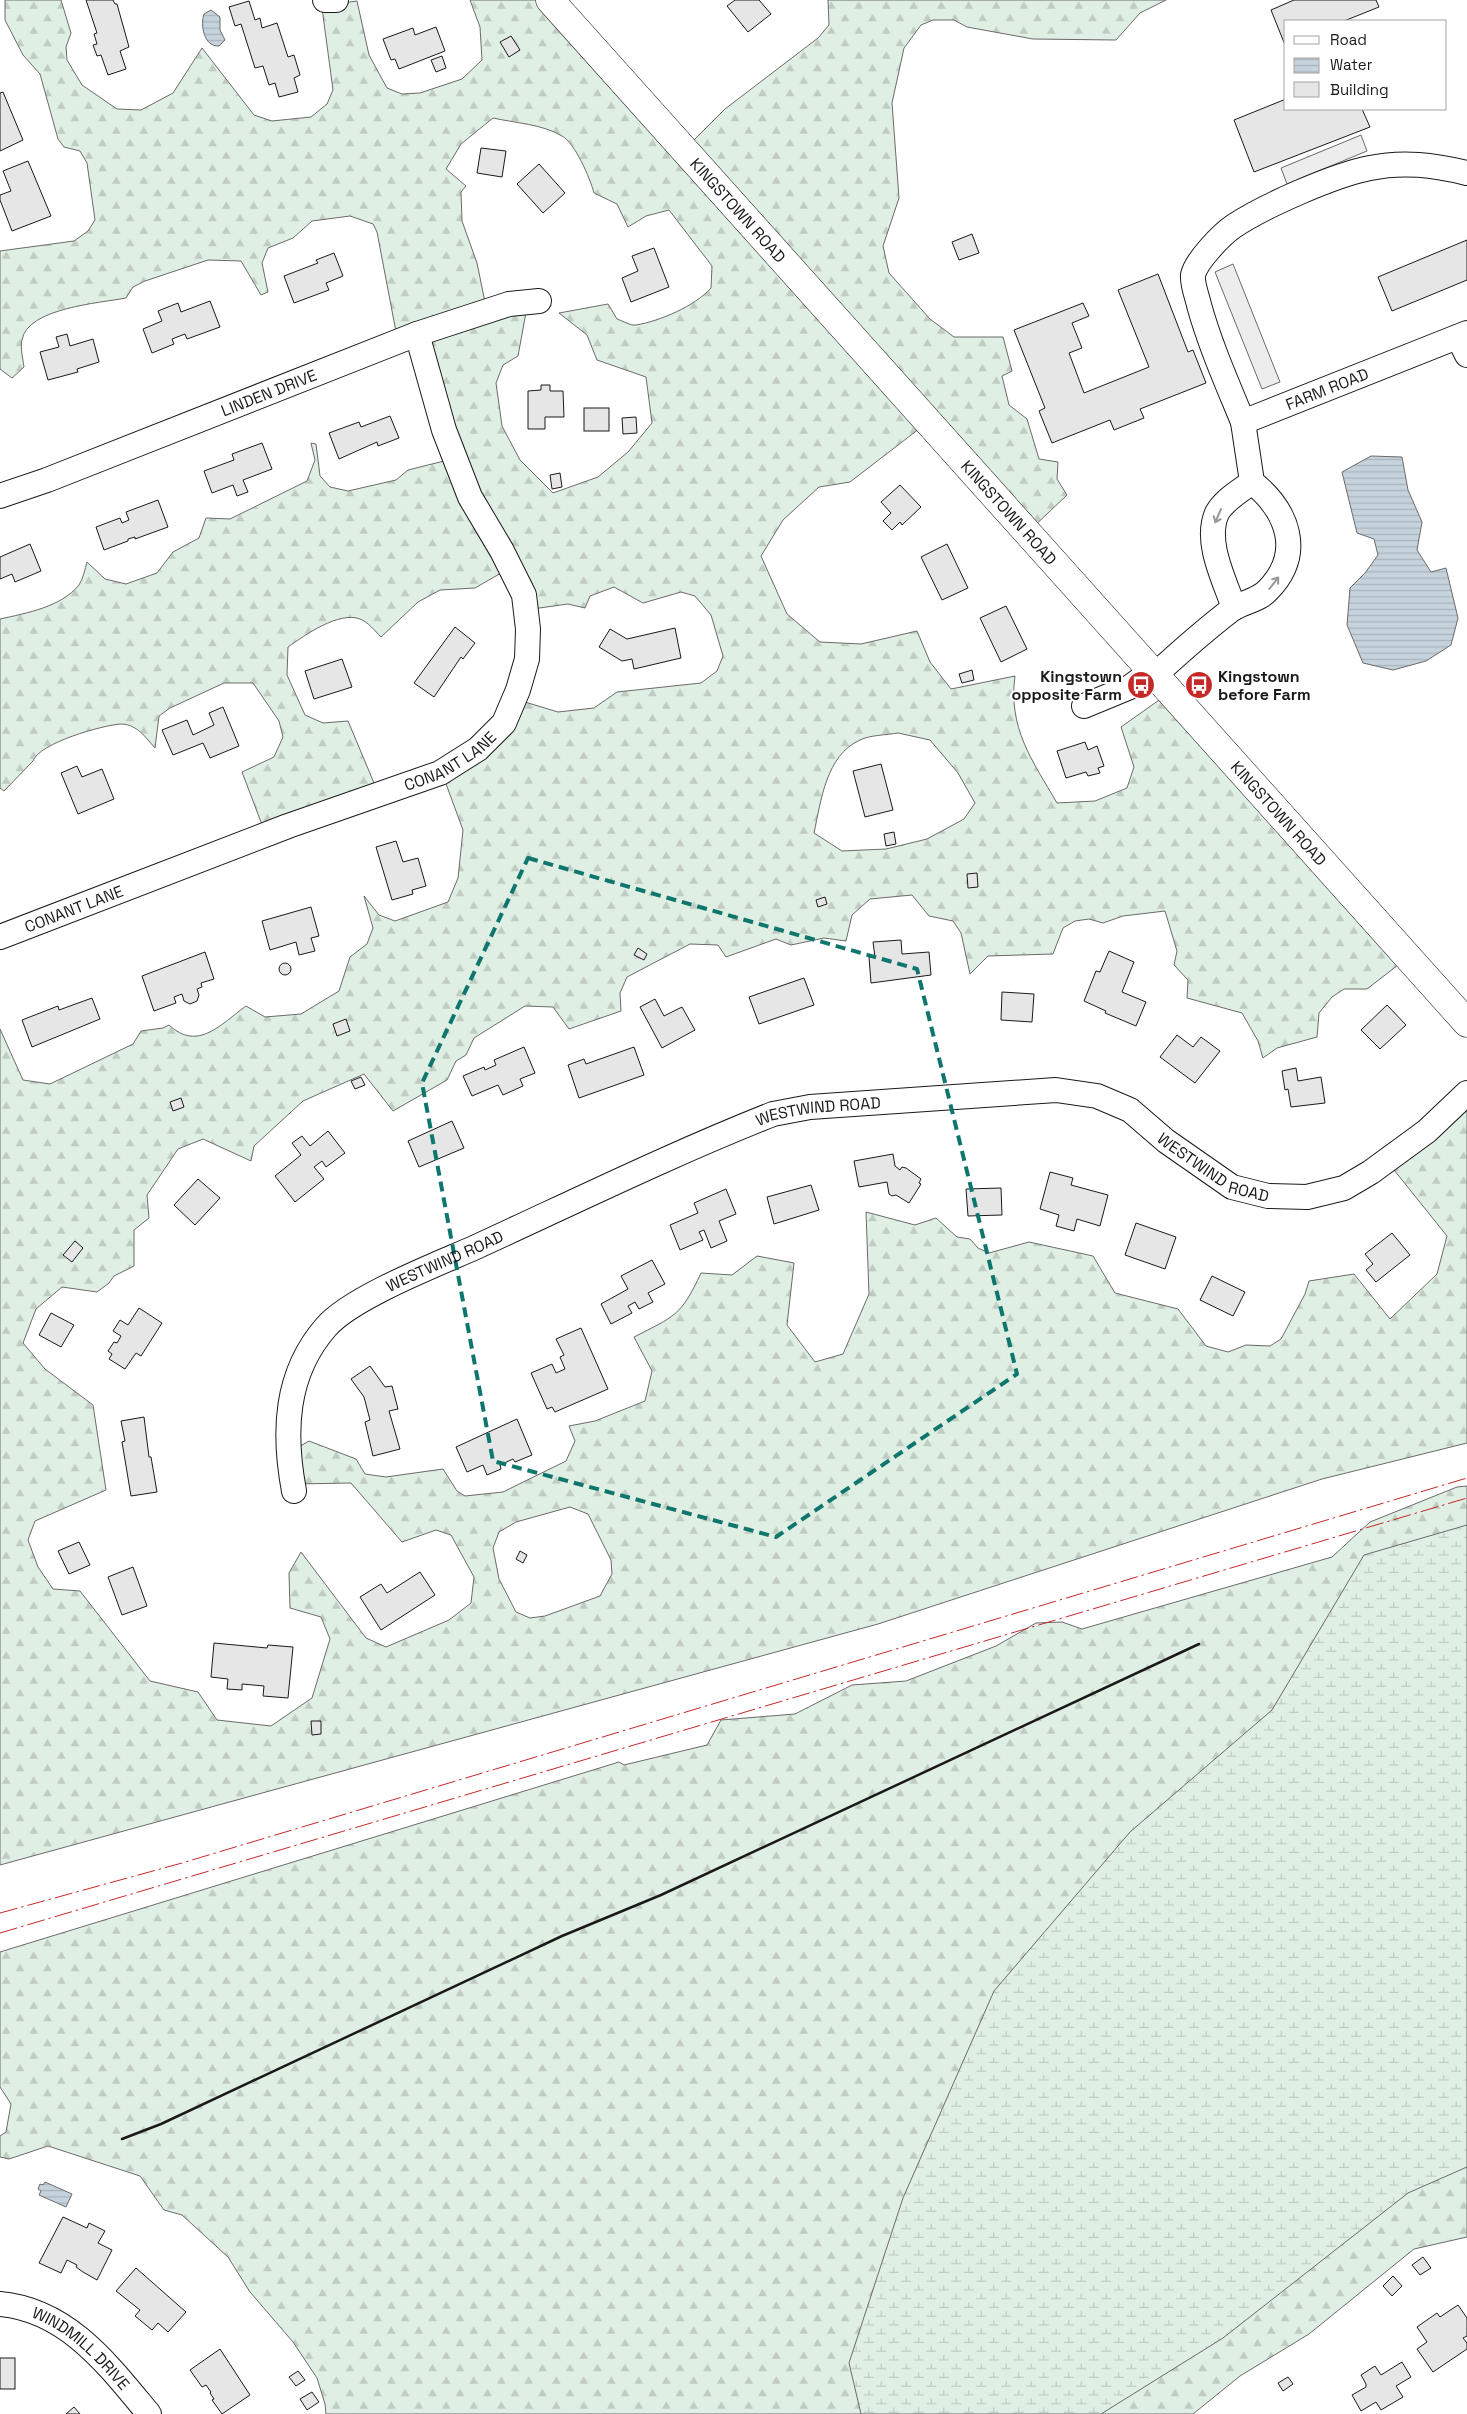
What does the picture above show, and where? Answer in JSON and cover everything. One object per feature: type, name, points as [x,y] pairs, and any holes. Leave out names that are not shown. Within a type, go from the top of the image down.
[{"type":"main road","name":"KINGSTOWN ROAD","points":[[550,0],[1467,1023]]},
{"type":"street","points":[[325,0],[336,0]]},
{"type":"street","points":[[1084,706],[1130,687],[1153,673],[1234,608],[1250,602],[1267,592],[1280,575],[1287,560],[1289,544],[1277,508],[1269,496],[1252,482],[1243,422],[1210,342],[1195,290],[1193,276],[1211,248],[1234,227],[1271,206],[1318,185],[1368,168],[1403,164],[1425,165],[1467,173]]},
{"type":"street","name":"LINDEN DRIVE","points":[[0,496],[47,480],[417,334],[509,304],[539,301]]},
{"type":"street","name":"CONANT LANE","points":[[0,937],[288,826],[440,773],[478,749],[504,723],[518,690],[527,659],[528,629],[524,595],[470,497],[444,430],[417,334]]},
{"type":"street","name":"FARM ROAD","points":[[1243,422],[1464,342]]},
{"type":"street","points":[[1234,608],[1214,547],[1213,530],[1217,513],[1226,501],[1252,482]]},
{"type":"street","name":"WESTWIND ROAD","points":[[294,1491],[288,1461],[287,1420],[293,1385],[308,1352],[327,1325],[360,1302],[422,1272],[773,1114],[810,1107],[1056,1090],[1097,1096],[1130,1110],[1166,1141],[1232,1187],[1268,1196],[1307,1197],[1344,1188],[1371,1172],[1427,1131],[1467,1093]]},
{"type":"street","name":"WINDMILL DRIVE","points":[[0,2304],[42,2316],[74,2332],[96,2352],[149,2414]]},
{"type":"highlighted area","points":[[528,858],[917,969],[1017,1374],[776,1537],[493,1461],[422,1083]]},
{"type":"green space","points":[[5,0],[61,0],[71,33],[66,47],[67,60],[82,85],[117,109],[141,110],[173,93],[202,48],[254,115],[272,121],[311,117],[327,104],[333,90],[322,8],[327,5],[357,1],[369,55],[387,88],[402,94],[420,93],[462,79],[482,60],[480,27],[470,0],[550,0],[685,149],[725,109],[818,38],[829,25],[828,0],[1166,0],[1140,13],[1116,40],[1033,39],[967,27],[954,20],[933,20],[921,25],[904,48],[892,103],[899,198],[883,246],[889,273],[930,319],[954,337],[1003,337],[1012,371],[1002,376],[1009,405],[1027,419],[1039,459],[1058,462],[1057,479],[1067,495],[1028,532],[928,422],[850,482],[819,487],[783,520],[761,556],[787,614],[820,642],[861,644],[917,631],[930,662],[951,689],[1015,676],[1015,712],[1019,728],[1031,758],[1057,803],[1095,801],[1127,788],[1134,767],[1121,727],[1169,693],[1407,958],[1367,989],[1344,989],[1332,997],[1319,1013],[1317,1037],[1277,1048],[1263,1058],[1258,1041],[1242,1013],[1187,998],[1188,980],[1174,965],[1177,951],[1165,911],[1123,916],[1103,923],[1089,919],[1075,921],[1063,928],[1053,954],[988,956],[970,974],[961,933],[953,921],[929,916],[912,895],[870,899],[852,915],[846,941],[824,938],[791,945],[776,939],[726,957],[718,945],[690,944],[627,977],[620,993],[621,1011],[569,1029],[553,1007],[525,1006],[474,1038],[466,1055],[456,1061],[447,1080],[393,1111],[364,1074],[303,1101],[254,1146],[251,1161],[203,1139],[178,1149],[147,1195],[149,1218],[134,1230],[134,1266],[114,1276],[109,1283],[97,1292],[62,1287],[36,1309],[23,1343],[45,1369],[93,1405],[106,1490],[35,1521],[28,1540],[38,1567],[53,1589],[80,1591],[150,1681],[198,1692],[217,1720],[271,1726],[312,1698],[330,1639],[321,1617],[290,1608],[289,1573],[301,1552],[366,1638],[386,1647],[449,1620],[471,1603],[474,1577],[451,1535],[436,1530],[402,1542],[351,1483],[295,1484],[288,1453],[309,1441],[356,1459],[365,1474],[386,1477],[443,1469],[457,1491],[465,1496],[503,1492],[566,1461],[575,1441],[569,1426],[595,1421],[645,1401],[652,1371],[634,1337],[668,1319],[682,1307],[701,1273],[732,1275],[757,1256],[794,1263],[787,1325],[815,1362],[843,1354],[869,1294],[866,1212],[915,1225],[936,1218],[957,1237],[970,1239],[978,1248],[989,1253],[1029,1242],[1093,1256],[1115,1293],[1178,1309],[1206,1346],[1228,1352],[1246,1345],[1270,1346],[1281,1339],[1305,1294],[1309,1281],[1354,1274],[1390,1319],[1437,1274],[1447,1236],[1386,1160],[1467,1091],[1467,1443],[1322,1479],[878,1624],[0,1865],[0,1029],[23,1080],[50,1084],[133,1044],[141,1031],[163,1028],[169,1025],[180,1033],[200,1036],[218,1027],[246,1006],[265,1017],[301,1014],[339,991],[350,957],[367,944],[373,928],[364,896],[379,915],[395,921],[448,902],[458,878],[463,830],[442,773],[515,699],[558,712],[594,708],[617,692],[701,683],[717,671],[723,656],[711,615],[695,596],[681,592],[643,603],[614,587],[590,596],[585,608],[568,604],[525,610],[508,569],[475,588],[440,590],[418,602],[381,637],[363,620],[352,617],[342,618],[303,636],[288,647],[287,675],[305,715],[323,723],[348,721],[377,790],[264,830],[242,772],[274,757],[283,737],[279,721],[253,683],[224,683],[170,708],[159,716],[155,748],[141,732],[132,726],[112,725],[87,731],[47,748],[38,754],[4,791],[0,788],[0,619],[43,608],[63,599],[79,585],[87,562],[105,579],[126,584],[157,573],[173,552],[199,538],[206,518],[230,519],[307,481],[315,460],[311,443],[316,444],[320,476],[330,487],[348,491],[396,480],[408,470],[452,459],[419,344],[397,337],[377,232],[373,224],[350,216],[312,221],[293,238],[268,248],[262,263],[268,292],[261,295],[241,261],[208,260],[145,281],[133,287],[126,298],[83,305],[50,314],[27,329],[22,340],[21,350],[24,367],[12,378],[0,369],[0,251],[74,241],[88,231],[95,220],[87,163],[80,151],[64,147],[58,139],[40,74],[23,55],[5,20]],"holes":[[[493,118],[537,126],[562,136],[577,153],[586,170],[594,193],[617,204],[628,227],[646,216],[669,210],[712,266],[711,288],[704,295],[687,307],[656,320],[636,325],[629,324],[617,319],[608,304],[559,313],[587,335],[597,360],[646,377],[652,423],[628,452],[598,477],[553,493],[520,460],[502,426],[496,383],[503,365],[518,356],[527,307],[486,307],[477,263],[462,221],[461,192],[466,186],[446,169],[461,144]],[[898,733],[930,740],[958,773],[975,803],[964,819],[927,839],[886,849],[842,851],[814,833],[827,780],[839,756],[860,740]],[[570,1507],[588,1514],[611,1560],[612,1574],[600,1596],[545,1616],[530,1618],[516,1612],[499,1579],[493,1548],[499,1532],[516,1522]]]},
{"type":"green space","points":[[1467,1486],[1467,2237],[1414,2249],[1309,2334],[1240,2376],[1193,2414],[326,2414],[317,2378],[293,2342],[250,2292],[228,2257],[182,2215],[164,2210],[140,2176],[48,2146],[9,2159],[0,2157],[0,2136],[6,2132],[11,2104],[0,2087],[0,1952],[619,1762],[624,1765],[707,1745],[721,1720],[795,1714],[852,1685],[906,1681],[996,1646],[1036,1623],[1062,1622],[1082,1629],[1332,1557],[1370,1522],[1457,1487]]},
{"type":"green space","points":[[1467,1525],[1467,2167],[1408,2193],[1223,2338],[1101,2414],[861,2414],[849,2363],[903,2198],[994,1991],[1130,1832],[1272,1710],[1364,1555]]},
{"type":"shaded area","points":[[1361,135],[1367,151],[1287,184],[1281,168]]},
{"type":"shaded area","points":[[1233,264],[1280,382],[1262,389],[1215,272]]},
{"type":"water","points":[[211,10],[220,17],[220,30],[225,40],[219,46],[210,43],[204,34],[204,14]]},
{"type":"water","points":[[1371,456],[1402,457],[1408,490],[1422,522],[1417,550],[1431,572],[1446,568],[1458,618],[1451,645],[1426,661],[1393,670],[1363,663],[1347,625],[1350,588],[1365,573],[1378,555],[1374,539],[1357,533],[1342,472]]},
{"type":"water","points":[[45,2182],[72,2194],[66,2207],[39,2195],[41,2191],[38,2189],[40,2184],[43,2185]]},
{"type":"building","points":[[86,0],[113,0],[117,4],[129,47],[120,51],[126,69],[108,75],[101,55],[97,56],[93,45],[97,44],[94,34],[97,33]]},
{"type":"building","points":[[735,0],[759,0],[771,14],[748,32],[727,6]]},
{"type":"building","points":[[1294,0],[1376,0],[1379,7],[1346,20],[1284,20],[1284,42],[1271,10]]},
{"type":"building","points":[[249,1],[255,20],[260,18],[262,28],[277,23],[288,57],[294,55],[300,75],[294,78],[298,92],[279,97],[275,83],[269,85],[263,66],[255,68],[241,24],[235,26],[229,7]]},
{"type":"building","points":[[436,27],[445,51],[399,69],[395,59],[391,60],[383,39],[413,28],[415,35]]},
{"type":"building","points":[[511,36],[520,50],[509,57],[500,42]]},
{"type":"building","points":[[442,56],[446,68],[436,72],[431,60]]},
{"type":"building","points":[[3,92],[23,140],[0,151],[0,93]]},
{"type":"building","points":[[1284,100],[1284,110],[1362,110],[1370,127],[1254,172],[1234,120]]},
{"type":"building","points":[[481,148],[506,151],[502,177],[477,173]]},
{"type":"building","points":[[28,161],[51,216],[12,231],[0,200],[0,195],[11,191],[3,171]]},
{"type":"building","points":[[539,164],[565,193],[543,213],[517,184]]},
{"type":"building","points":[[972,234],[979,253],[959,260],[952,242]]},
{"type":"building","points":[[1467,240],[1467,280],[1392,311],[1378,277]]},
{"type":"building","points":[[654,248],[669,287],[631,302],[622,278],[638,271],[632,256]]},
{"type":"building","points":[[334,253],[343,276],[326,283],[329,290],[294,303],[284,276],[318,263],[316,260]]},
{"type":"building","points":[[1158,274],[1188,352],[1193,350],[1206,383],[1140,409],[1144,418],[1114,430],[1110,420],[1052,443],[1039,411],[1045,408],[1014,330],[1083,303],[1089,316],[1072,323],[1082,348],[1069,353],[1084,393],[1149,367],[1118,290]]},
{"type":"building","points":[[210,301],[220,327],[187,339],[185,334],[172,339],[174,344],[152,353],[143,329],[162,321],[158,311],[178,303],[181,312]]},
{"type":"building","points":[[67,334],[70,346],[93,339],[99,362],[77,369],[78,372],[48,380],[40,352],[59,347],[56,337]]},
{"type":"building","points":[[541,385],[550,385],[550,391],[563,391],[564,417],[545,417],[545,429],[528,429],[528,391],[541,390]]},
{"type":"building","points":[[584,408],[609,408],[609,431],[584,431]]},
{"type":"building","points":[[390,416],[399,438],[378,446],[377,442],[339,459],[329,433],[359,422],[361,427]]},
{"type":"building","points":[[636,417],[637,433],[623,434],[622,418]]},
{"type":"building","points":[[262,443],[272,469],[243,480],[248,492],[237,496],[233,485],[212,493],[204,471],[234,460],[232,454]]},
{"type":"building","points":[[560,473],[562,487],[552,489],[550,475]]},
{"type":"building","points":[[900,485],[921,507],[902,525],[900,522],[892,530],[883,521],[891,513],[881,502]]},
{"type":"building","points":[[158,500],[168,527],[135,539],[135,537],[128,539],[128,541],[104,550],[96,527],[120,518],[122,523],[129,520],[126,512]]},
{"type":"building","points":[[30,544],[41,571],[15,582],[12,574],[0,579],[0,557]]},
{"type":"building","points":[[947,544],[968,588],[942,600],[921,557]]},
{"type":"building","points":[[1006,606],[1027,649],[1001,662],[980,618]]},
{"type":"building","points":[[455,627],[475,643],[463,659],[461,657],[434,697],[414,683]]},
{"type":"building","points":[[675,628],[681,658],[634,669],[632,659],[622,661],[599,647],[610,629],[627,639]]},
{"type":"building","points":[[342,659],[352,687],[314,699],[305,671]]},
{"type":"building","points":[[972,670],[974,680],[962,683],[959,674]]},
{"type":"building","points":[[223,707],[239,746],[210,758],[203,743],[173,755],[162,730],[187,720],[193,735],[214,725],[209,713]]},
{"type":"building","points":[[1085,742],[1088,750],[1097,746],[1104,766],[1098,768],[1100,773],[1088,776],[1086,772],[1066,778],[1057,751]]},
{"type":"building","points":[[881,764],[893,810],[865,817],[853,771]]},
{"type":"building","points":[[77,766],[82,777],[102,769],[114,799],[78,814],[61,773]]},
{"type":"building","points":[[894,832],[896,844],[886,846],[884,834]]},
{"type":"building","points":[[396,841],[403,862],[418,858],[426,886],[412,890],[413,894],[392,900],[376,847]]},
{"type":"building","points":[[977,873],[978,887],[968,888],[967,874]]},
{"type":"building","points":[[825,897],[827,904],[818,907],[816,900]]},
{"type":"building","points":[[311,907],[319,936],[311,938],[315,951],[299,955],[296,942],[270,950],[262,921]]},
{"type":"building","points":[[901,940],[902,954],[929,952],[931,975],[871,983],[869,957],[875,957],[873,942]]},
{"type":"building","points":[[638,948],[647,954],[644,960],[634,955]]},
{"type":"building","points":[[1109,951],[1134,962],[1122,992],[1146,1002],[1136,1026],[1105,1013],[1106,1011],[1084,1001],[1096,971],[1100,972]]},
{"type":"building","points":[[205,952],[214,979],[201,983],[202,987],[197,989],[199,995],[197,1001],[190,1004],[184,1001],[182,994],[174,997],[176,1003],[154,1011],[142,976]]},
{"type":"building","points":[[287,963],[290,964],[290,974],[283,975],[280,974],[279,967],[280,964]]},
{"type":"building","points":[[804,978],[814,1005],[759,1024],[749,997]]},
{"type":"building","points":[[1002,992],[1034,994],[1032,1022],[1001,1020]]},
{"type":"building","points":[[92,998],[100,1019],[32,1047],[22,1020],[58,1006],[59,1010]]},
{"type":"building","points":[[655,999],[664,1016],[682,1007],[695,1030],[662,1048],[640,1007]]},
{"type":"building","points":[[1387,1005],[1406,1025],[1380,1049],[1361,1030]]},
{"type":"building","points":[[346,1019],[350,1031],[337,1036],[333,1024]]},
{"type":"building","points":[[1177,1035],[1193,1047],[1201,1037],[1220,1051],[1195,1083],[1160,1057]]},
{"type":"building","points":[[524,1047],[535,1073],[520,1079],[523,1086],[503,1095],[498,1085],[472,1096],[463,1076],[484,1067],[485,1070],[496,1065],[494,1060]]},
{"type":"building","points":[[634,1047],[644,1075],[579,1098],[568,1065],[584,1059],[586,1064]]},
{"type":"building","points":[[1296,1068],[1298,1081],[1321,1077],[1325,1103],[1291,1107],[1288,1089],[1285,1090],[1282,1071]]},
{"type":"building","points":[[361,1077],[365,1085],[355,1089],[351,1081]]},
{"type":"building","points":[[181,1098],[184,1107],[173,1111],[170,1102]]},
{"type":"building","points":[[452,1121],[464,1148],[419,1167],[408,1141]]},
{"type":"building","points":[[328,1131],[345,1153],[326,1167],[322,1161],[314,1167],[324,1179],[295,1202],[275,1176],[301,1155],[292,1143],[302,1136],[310,1146]]},
{"type":"building","points":[[893,1154],[895,1166],[900,1170],[902,1167],[906,1168],[921,1179],[919,1183],[921,1184],[909,1203],[896,1195],[892,1196],[889,1194],[887,1182],[859,1187],[854,1161]]},
{"type":"building","points":[[1050,1172],[1073,1178],[1071,1185],[1108,1195],[1100,1226],[1077,1219],[1074,1231],[1056,1226],[1059,1215],[1040,1209]]},
{"type":"building","points":[[198,1179],[220,1198],[195,1225],[174,1205]]},
{"type":"building","points":[[811,1185],[819,1210],[774,1224],[767,1197]]},
{"type":"building","points":[[1001,1188],[1002,1215],[968,1216],[966,1189]]},
{"type":"building","points":[[726,1189],[736,1214],[719,1221],[727,1241],[711,1248],[704,1230],[699,1232],[703,1240],[680,1250],[670,1225],[698,1213],[694,1203]]},
{"type":"building","points":[[1136,1223],[1176,1237],[1165,1269],[1125,1255]]},
{"type":"building","points":[[1392,1233],[1410,1255],[1376,1282],[1366,1270],[1373,1264],[1365,1254]]},
{"type":"building","points":[[75,1241],[83,1248],[72,1262],[63,1255]]},
{"type":"building","points":[[652,1260],[665,1284],[648,1293],[653,1302],[639,1309],[635,1302],[628,1306],[632,1313],[611,1324],[601,1304],[628,1289],[621,1276]]},
{"type":"building","points":[[1212,1276],[1245,1292],[1233,1316],[1200,1300]]},
{"type":"building","points":[[139,1308],[162,1323],[141,1356],[136,1353],[125,1369],[109,1359],[112,1354],[108,1351],[114,1342],[117,1343],[121,1336],[113,1331],[120,1320],[128,1325]]},
{"type":"building","points":[[51,1313],[74,1325],[61,1347],[39,1335]]},
{"type":"building","points":[[581,1328],[608,1389],[555,1412],[552,1407],[547,1409],[531,1373],[552,1364],[556,1373],[565,1369],[560,1357],[564,1355],[556,1339]]},
{"type":"building","points":[[370,1366],[385,1387],[392,1386],[398,1409],[389,1411],[400,1449],[373,1456],[365,1422],[370,1420],[364,1397],[351,1379]]},
{"type":"building","points":[[144,1417],[149,1457],[151,1457],[157,1492],[131,1496],[122,1442],[125,1441],[121,1421]]},
{"type":"building","points":[[517,1419],[532,1455],[515,1462],[513,1459],[500,1465],[501,1469],[487,1475],[483,1465],[467,1472],[456,1447]]},
{"type":"building","points":[[79,1542],[90,1565],[69,1574],[58,1551]]},
{"type":"building","points":[[520,1551],[527,1555],[523,1563],[516,1559]]},
{"type":"building","points":[[133,1567],[147,1606],[122,1615],[108,1577]]},
{"type":"building","points":[[420,1572],[435,1595],[381,1630],[360,1597],[381,1584],[387,1593]]},
{"type":"building","points":[[214,1643],[267,1648],[268,1645],[293,1647],[288,1698],[263,1696],[264,1686],[242,1684],[242,1690],[227,1689],[228,1679],[211,1677]]},
{"type":"building","points":[[311,1721],[321,1721],[321,1734],[312,1735]]},
{"type":"building","points":[[63,2217],[87,2228],[89,2223],[105,2231],[98,2243],[112,2250],[97,2280],[67,2260],[61,2273],[39,2263]]},
{"type":"building","points":[[1423,2257],[1431,2268],[1420,2275],[1412,2265]]},
{"type":"building","points":[[136,2268],[186,2312],[168,2332],[158,2323],[152,2330],[135,2316],[140,2310],[116,2291]]},
{"type":"building","points":[[1393,2276],[1402,2286],[1392,2296],[1383,2286]]},
{"type":"building","points":[[1458,2305],[1467,2318],[1467,2336],[1463,2338],[1467,2343],[1467,2349],[1433,2372],[1417,2349],[1427,2342],[1417,2327],[1437,2313],[1440,2317]]},
{"type":"building","points":[[220,2349],[250,2395],[222,2414],[212,2400],[214,2399],[206,2385],[202,2387],[190,2370]]},
{"type":"building","points":[[0,2358],[15,2358],[15,2389],[0,2389]]},
{"type":"building","points":[[1402,2362],[1411,2377],[1396,2386],[1403,2397],[1381,2410],[1376,2402],[1361,2411],[1352,2395],[1366,2387],[1361,2375],[1375,2366],[1381,2375]]},
{"type":"building","points":[[298,2371],[305,2380],[296,2386],[289,2377]]},
{"type":"building","points":[[1288,2377],[1293,2384],[1283,2391],[1278,2383]]},
{"type":"building","points":[[312,2392],[319,2402],[307,2410],[300,2399]]},
{"type":"building","points":[[74,2407],[80,2414],[66,2414]]},
{"type":"wall","points":[[122,2139],[161,2124],[562,1936],[661,1895],[1199,1644]]},
{"type":"power","points":[[0,1913],[182,1863],[1467,1478]]},
{"type":"power","points":[[0,1933],[1467,1498]]},
{"type":"place","name":"Kingstown opposite Farm","points":[[1141,685]]},
{"type":"place","name":"Kingstown before Farm","points":[[1199,685]]}]
